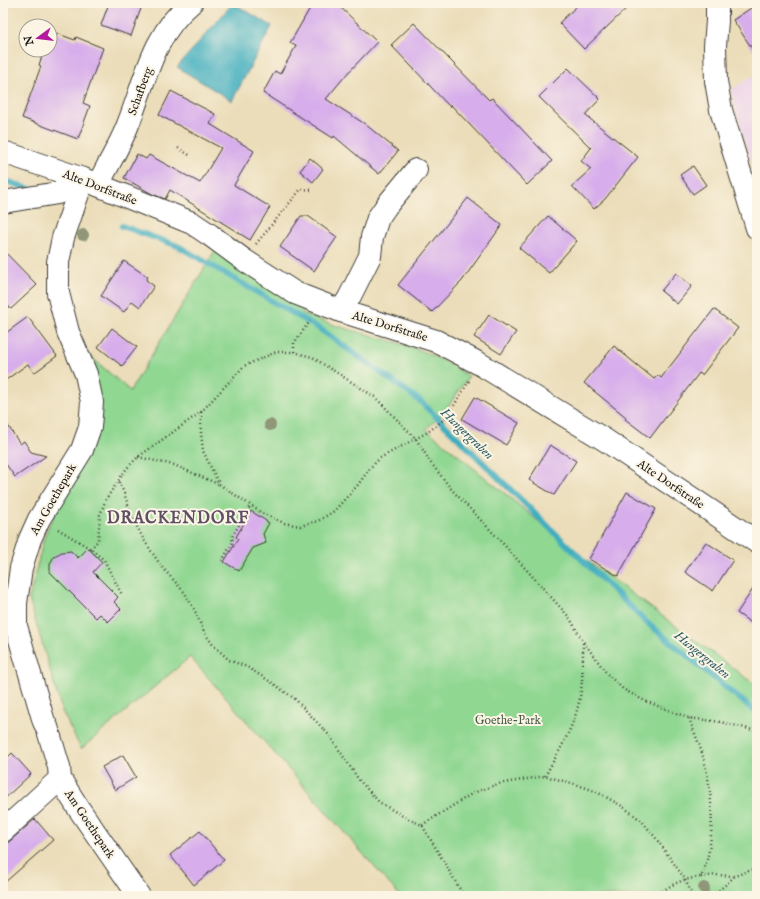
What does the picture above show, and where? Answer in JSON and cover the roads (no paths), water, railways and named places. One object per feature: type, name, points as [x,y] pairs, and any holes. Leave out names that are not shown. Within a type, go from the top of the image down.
[{"type":"street","name":"Schafberg","points":[[90,182],[127,127],[148,67],[165,31],[191,3]]},
{"type":"street","points":[[716,3],[716,81],[721,110],[757,228]]},
{"type":"street","name":"Alte Dorfstraße","points":[[3,152],[90,182],[192,223],[244,260],[295,293],[341,311],[436,341],[480,364],[605,440],[757,542]]},
{"type":"street","points":[[341,311],[370,256],[372,237],[378,218],[416,170]]},
{"type":"street","points":[[3,202],[58,193],[90,182]]},
{"type":"street","name":"Am Goethepark","points":[[90,182],[63,238],[58,262],[58,292],[68,332],[86,374],[92,402],[90,427],[82,450],[39,520],[30,539],[21,568],[16,603],[10,627],[47,727],[59,767],[60,779],[139,896]]},
{"type":"street","points":[[3,831],[60,779]]},
{"type":"water","points":[[233,3],[272,26],[232,101],[177,67]]},
{"type":"waterway","name":"Hungergraben","points":[[3,180],[30,189]]},
{"type":"waterway","name":"Hungergraben","points":[[122,226],[178,246],[320,329],[419,400],[645,621],[757,713]]},
{"type":"district","name":"DRACKENDORF","points":[[178,517]]},
{"type":"park label","name":"Goethe-Park","points":[[508,720]]}]
